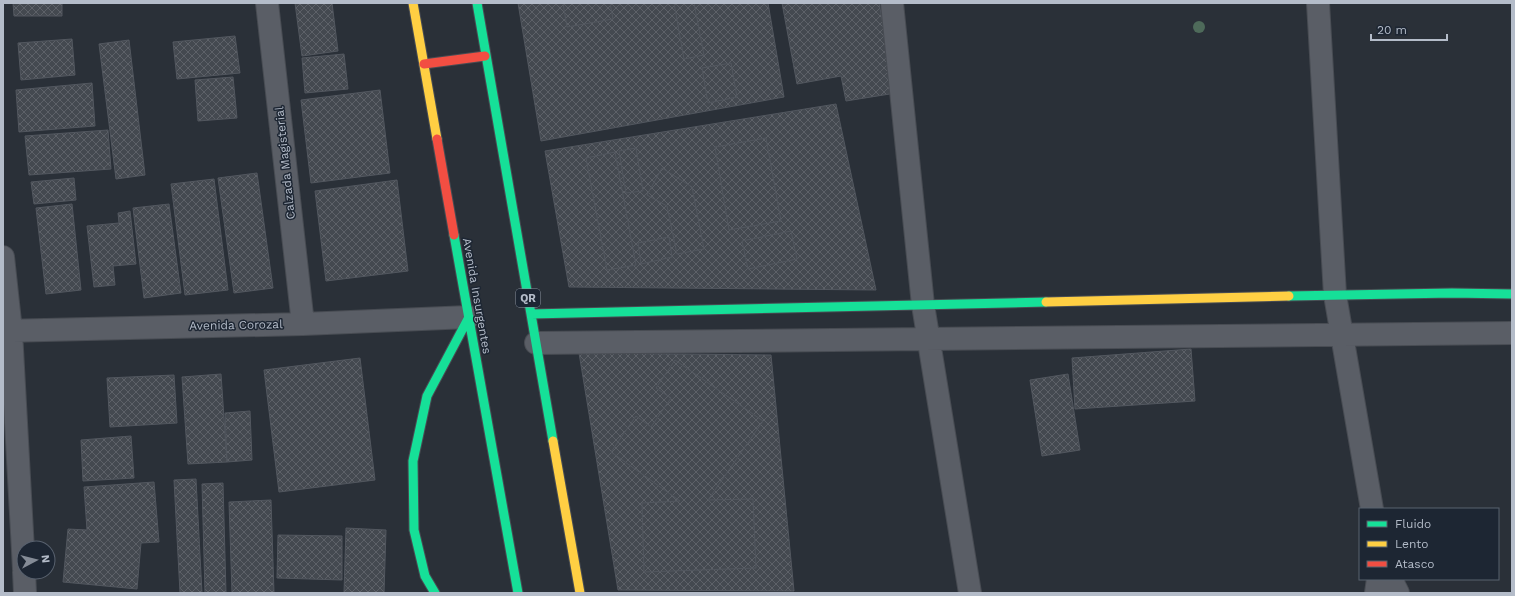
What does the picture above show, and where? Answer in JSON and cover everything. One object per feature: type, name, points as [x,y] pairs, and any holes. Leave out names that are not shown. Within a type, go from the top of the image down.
[{"type":"main road","name":"Avenida Insurgentes","points":[[413,3],[518,593]]},
{"type":"main road","name":"QR","points":[[477,3],[485,56],[580,593]]},
{"type":"main road","points":[[424,64],[485,56]]},
{"type":"main road","points":[[531,314],[1335,295],[1452,293],[1512,294]]},
{"type":"main road","points":[[435,593],[425,576],[414,530],[413,461],[427,396],[469,317]]},
{"type":"street","name":"Calzada Magisterial","points":[[267,3],[303,324]]},
{"type":"street","points":[[892,3],[922,305],[970,593]]},
{"type":"street","points":[[1318,3],[1335,295],[1372,508]]},
{"type":"street","points":[[3,257],[22,540]]},
{"type":"street","name":"Avenida Corozal","points":[[7,331],[303,324],[469,317]]},
{"type":"street","points":[[536,343],[1512,333]]},
{"type":"street","points":[[24,580],[25,593]]},
{"type":"street","points":[[1376,593],[1378,580]]},
{"type":"street","points":[[1392,580],[1398,593]]},
{"type":"building","points":[[13,3],[62,3],[62,16],[14,16]]},
{"type":"building","points":[[295,3],[332,3],[338,51],[302,56]]},
{"type":"building","points":[[518,3],[768,3],[784,97],[541,141]]},
{"type":"building","points":[[563,3],[610,3],[613,19],[567,27]]},
{"type":"building","points":[[674,3],[694,3],[704,55],[684,59]]},
{"type":"building","points":[[782,3],[879,3],[896,93],[846,101],[841,76],[797,84]]},
{"type":"building","points":[[235,36],[240,73],[177,79],[173,42]]},
{"type":"building","points":[[72,39],[75,75],[21,80],[18,43]]},
{"type":"building","points":[[129,40],[145,175],[116,179],[99,44]]},
{"type":"building","points":[[344,54],[348,89],[305,93],[302,58]]},
{"type":"building","points":[[731,63],[737,97],[708,103],[702,68]]},
{"type":"building","points":[[233,77],[237,118],[198,121],[195,80]]},
{"type":"building","points":[[92,83],[95,126],[19,132],[16,90]]},
{"type":"building","points":[[380,90],[390,173],[311,183],[301,100]]},
{"type":"building","points":[[836,104],[876,290],[569,287],[545,151]]},
{"type":"building","points":[[108,130],[111,169],[29,175],[25,136]]},
{"type":"building","points":[[766,138],[781,221],[729,230],[715,147]]},
{"type":"building","points":[[636,148],[643,191],[626,193],[619,151]]},
{"type":"building","points":[[615,152],[636,265],[607,270],[586,158]]},
{"type":"building","points":[[662,168],[692,187],[704,249],[677,254],[667,206],[647,195]]},
{"type":"building","points":[[257,173],[273,288],[234,293],[218,178]]},
{"type":"building","points":[[74,178],[76,200],[34,204],[31,182]]},
{"type":"building","points":[[214,179],[228,290],[185,295],[171,184]]},
{"type":"building","points":[[397,180],[408,271],[326,281],[315,191]]},
{"type":"building","points":[[72,204],[81,290],[46,294],[36,208]]},
{"type":"building","points":[[169,204],[181,293],[144,298],[133,208]]},
{"type":"building","points":[[130,211],[136,264],[113,266],[115,285],[94,287],[87,226],[119,223],[118,213]]},
{"type":"building","points":[[791,231],[797,259],[748,269],[742,241]]},
{"type":"building","points":[[669,237],[672,257],[641,264],[638,243]]},
{"type":"building","points":[[1191,349],[1195,401],[1075,409],[1072,358]]},
{"type":"building","points":[[579,353],[771,355],[794,591],[618,590]]},
{"type":"building","points":[[360,358],[375,480],[279,492],[264,370]]},
{"type":"building","points":[[675,360],[763,421],[708,500],[753,499],[756,568],[644,572],[642,503],[680,501],[611,452],[636,416],[651,427],[671,398],[656,388]]},
{"type":"building","points":[[221,374],[227,462],[188,464],[182,377]]},
{"type":"building","points":[[1068,374],[1080,450],[1042,456],[1030,380]]},
{"type":"building","points":[[174,375],[177,423],[110,427],[107,378]]},
{"type":"building","points":[[250,411],[252,460],[227,462],[225,413]]},
{"type":"building","points":[[131,436],[134,478],[83,481],[81,440]]},
{"type":"building","points":[[196,479],[202,593],[180,593],[174,480]]},
{"type":"building","points":[[154,482],[159,542],[141,543],[137,589],[63,582],[68,529],[87,530],[84,487]]},
{"type":"building","points":[[223,483],[226,593],[205,593],[202,484]]},
{"type":"building","points":[[271,500],[274,593],[232,593],[229,502]]},
{"type":"building","points":[[346,528],[386,530],[384,593],[344,593]]},
{"type":"building","points":[[278,535],[342,536],[342,580],[277,578]]},
{"type":"traffic: fast","points":[[477,3],[553,441]]},
{"type":"traffic: fast","points":[[454,235],[518,593]]},
{"type":"traffic: fast","points":[[1289,296],[1452,293],[1512,294]]},
{"type":"traffic: fast","points":[[531,314],[1046,302]]},
{"type":"traffic: fast","points":[[435,593],[425,576],[414,530],[413,461],[427,396],[469,317]]},
{"type":"traffic: slow","points":[[413,3],[437,139]]},
{"type":"traffic: slow","points":[[1046,302],[1289,296]]},
{"type":"traffic: slow","points":[[553,441],[580,593]]},
{"type":"traffic: jam","points":[[424,64],[485,56]]},
{"type":"traffic: jam","points":[[437,139],[454,235]]}]
